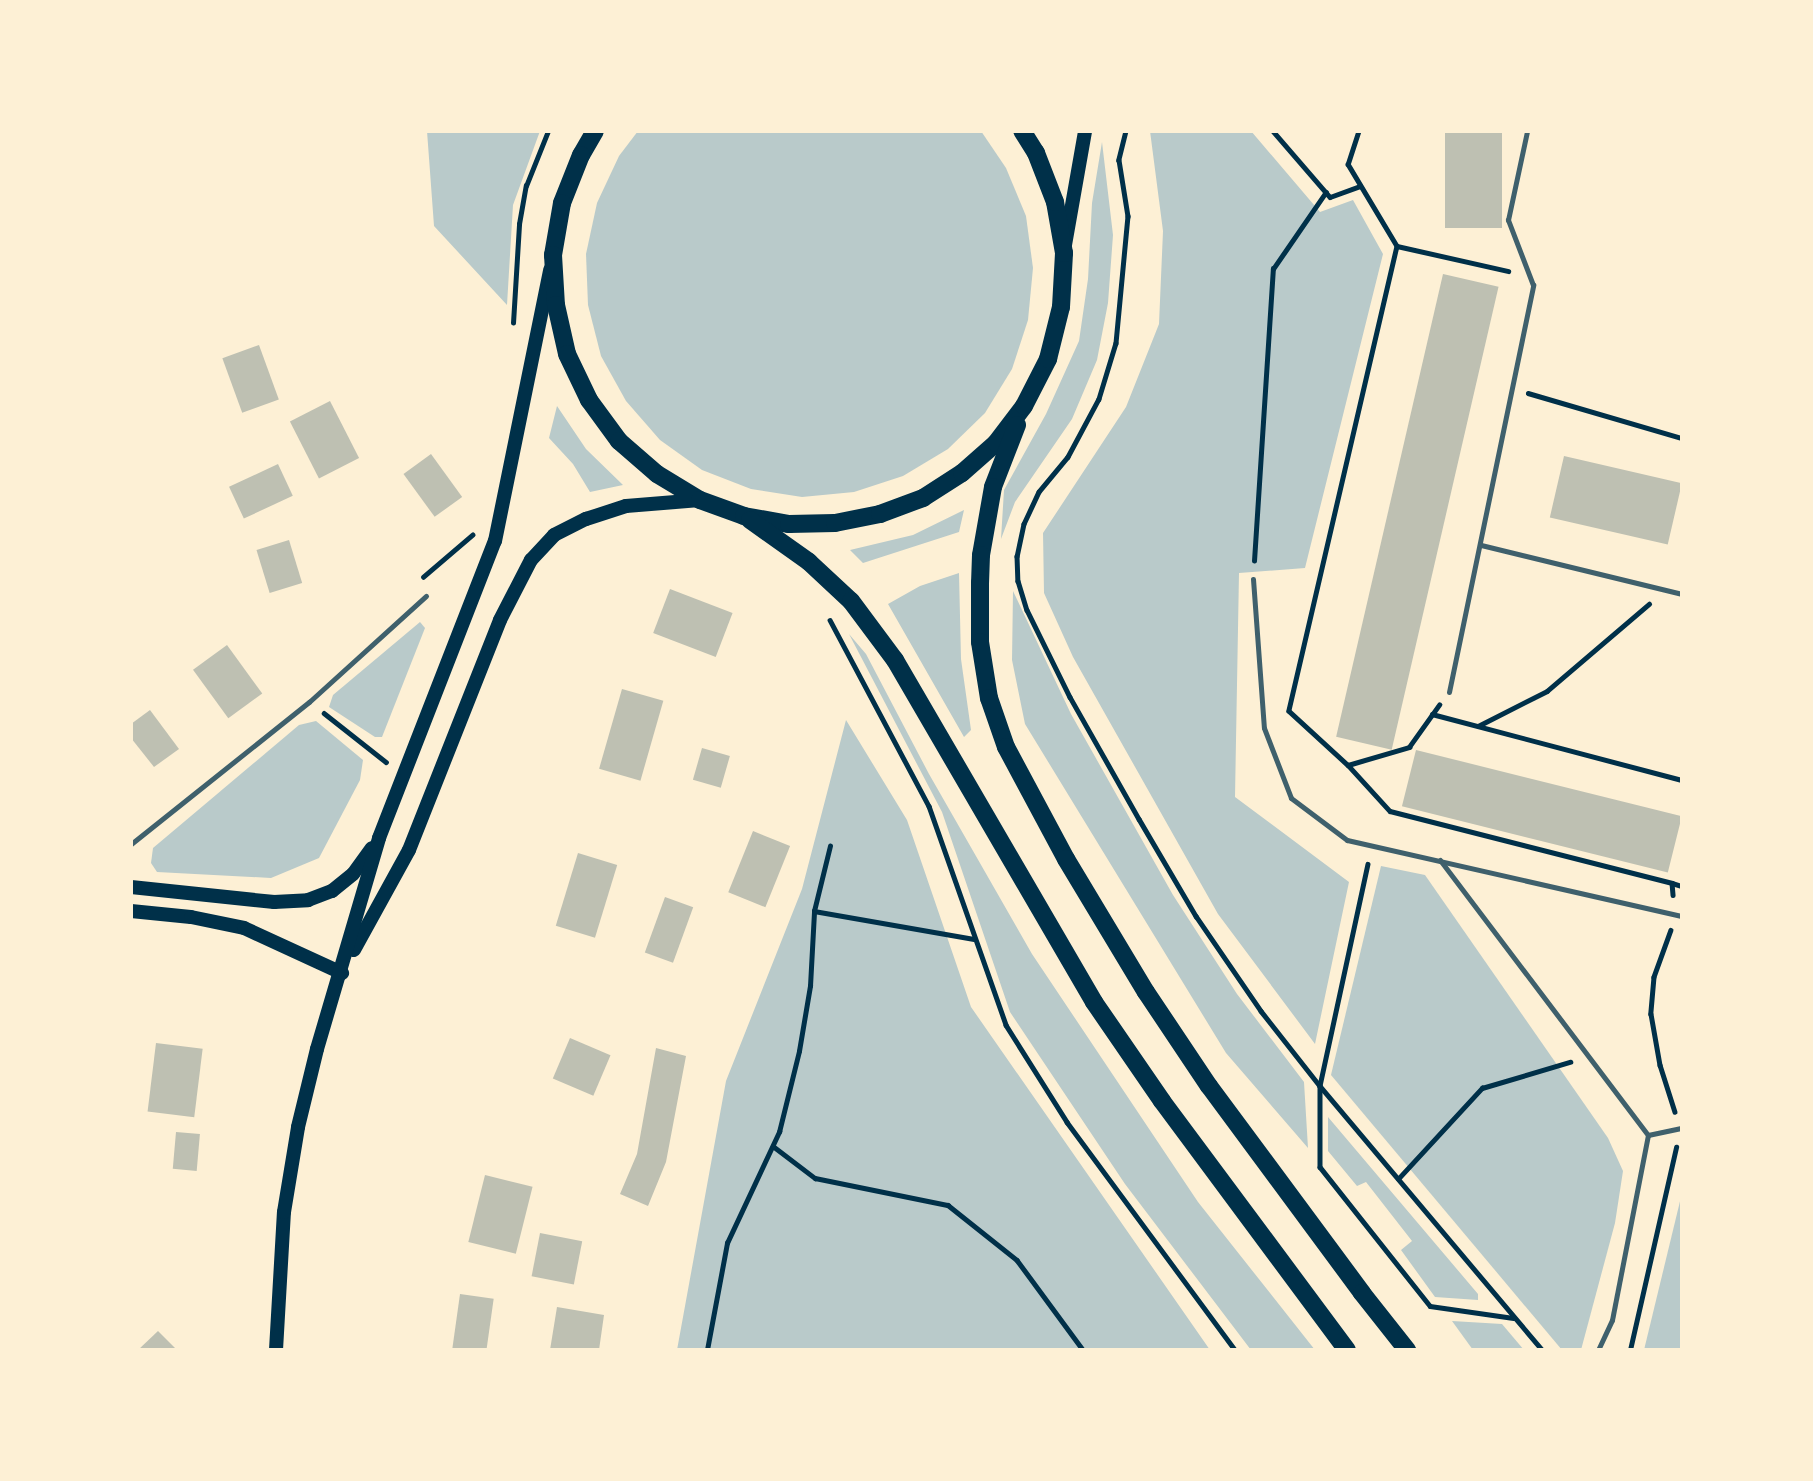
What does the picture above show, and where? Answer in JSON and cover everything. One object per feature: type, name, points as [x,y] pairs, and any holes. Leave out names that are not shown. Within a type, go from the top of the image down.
[{"type":"main road","points":[[276,1350],[284,1212],[298,1127],[317,1049],[342,973],[379,838],[495,541],[562,203],[580,155],[595,131]]},
{"type":"main road","points":[[1022,131],[1036,153],[1055,202],[1063,253]]},
{"type":"main road","points":[[1085,131],[1063,253],[1061,307],[1048,359],[1024,407],[993,487],[981,555],[980,642],[989,698],[1006,747],[1066,859],[1146,992],[1217,1097],[1362,1293],[1408,1350]]},
{"type":"main road","points":[[553,255],[556,305],[568,355],[589,400],[619,440],[657,474],[700,500],[744,516],[789,524],[835,523],[880,514],[923,498],[962,474],[996,443],[1024,407]]},
{"type":"main road","points":[[342,973],[409,850],[500,620],[531,560],[554,535],[586,519],[626,506],[700,500]]},
{"type":"main road","points":[[744,516],[809,562],[844,594],[895,660],[1094,1002],[1162,1101],[1347,1350]]},
{"type":"main road","points":[[131,887],[274,902],[308,900],[332,891],[353,874],[379,838]]},
{"type":"main road","points":[[131,911],[191,917],[244,928],[342,973]]},
{"type":"lane","points":[[1449,692],[1533,285],[1508,220],[1527,131]]},
{"type":"lane","points":[[1481,545],[1682,594]]},
{"type":"lane","points":[[1253,579],[1264,728],[1290,798],[1347,840],[1679,916]]},
{"type":"lane","points":[[131,844],[309,702],[426,596]]},
{"type":"lane","points":[[1440,860],[1648,1135],[1612,1320],[1598,1350]]},
{"type":"lane","points":[[1648,1135],[1681,1128]]},
{"type":"path","points":[[513,329],[519,224],[526,186],[548,131]]},
{"type":"path","points":[[1126,131],[1119,160],[1127,228],[1116,343],[1098,399],[1068,457],[1039,492],[1024,524],[1017,556],[1018,581],[1027,610],[1070,697],[1196,916],[1261,1011],[1320,1086],[1542,1350]]},
{"type":"path","points":[[1273,131],[1330,197],[1360,186]]},
{"type":"path","points":[[1359,131],[1348,164],[1396,246],[1289,711],[1348,765],[1390,811],[1682,886]]},
{"type":"path","points":[[1253,579],[1273,268],[1326,192]]},
{"type":"path","points":[[1396,246],[1530,276]]},
{"type":"path","points":[[1512,388],[1682,438]]},
{"type":"path","points":[[1478,726],[1547,691],[1665,590]]},
{"type":"path","points":[[830,620],[929,806],[1006,1025],[1067,1122],[1235,1350]]},
{"type":"path","points":[[1348,765],[1409,747],[1449,692]]},
{"type":"path","points":[[309,702],[387,762]]},
{"type":"path","points":[[1433,714],[1682,780]]},
{"type":"path","points":[[707,1350],[727,1243],[773,1146],[799,1051],[810,986],[814,911],[830,846]]},
{"type":"path","points":[[1371,846],[1320,1086],[1320,1167],[1430,1306],[1514,1318]]},
{"type":"path","points":[[1630,1350],[1681,1128],[1660,1065],[1651,1014],[1654,978],[1679,916],[1672,883]]},
{"type":"path","points":[[814,911],[974,939]]},
{"type":"path","points":[[1398,1179],[1482,1088],[1588,1056]]},
{"type":"path","points":[[773,1146],[815,1178],[948,1205],[1017,1260],[1083,1350]]},
{"type":"shaded area","points":[[427,131],[540,131],[513,205],[507,305],[434,226]]},
{"type":"shaded area","points":[[638,131],[981,131],[1006,168],[1026,216],[1033,268],[1028,320],[1012,369],[985,413],[948,449],[903,476],[854,492],[802,497],[751,489],[702,470],[660,440],[626,401],[601,356],[588,305],[586,254],[597,203],[619,156]]},
{"type":"shaded area","points":[[1150,131],[1251,131],[1320,212],[1353,200],[1383,254],[1305,568],[1239,573],[1235,797],[1349,882],[1315,1044],[1218,914],[1073,657],[1044,593],[1043,533],[1126,407],[1159,324],[1163,231]]},
{"type":"shaded area","points":[[1102,142],[1113,235],[1108,303],[1097,360],[1072,419],[1015,502],[1001,539],[1004,490],[1046,414],[1079,341],[1088,279],[1092,203]]},
{"type":"shaded area","points":[[557,406],[586,449],[623,485],[590,492],[573,464],[549,438]]},
{"type":"shaded area","points":[[964,510],[959,532],[863,563],[850,550],[913,535]]},
{"type":"shaded area","points":[[959,573],[961,659],[971,730],[964,737],[888,604],[920,586]]},
{"type":"shaded area","points":[[1013,591],[1071,714],[1173,895],[1237,994],[1304,1082],[1308,1148],[1226,1053],[1025,724],[1012,660]]},
{"type":"shaded area","points":[[420,622],[425,628],[382,737],[375,737],[329,707],[333,695]]},
{"type":"shaded area","points":[[849,634],[866,654],[929,774],[1032,954],[1198,1202],[1315,1350],[1251,1350],[1125,1184],[1010,1012],[942,812]]},
{"type":"shaded area","points":[[846,720],[907,820],[971,1007],[1210,1350],[677,1350],[726,1081],[802,889]]},
{"type":"shaded area","points":[[316,721],[363,760],[360,780],[319,858],[271,878],[157,872],[151,863],[153,848],[299,725]]},
{"type":"shaded area","points":[[1381,866],[1425,875],[1608,1138],[1623,1171],[1615,1223],[1581,1350],[1562,1350],[1331,1075]]},
{"type":"shaded area","points":[[1328,1117],[1478,1294],[1478,1300],[1435,1297],[1401,1250],[1412,1241],[1366,1182],[1357,1186],[1328,1151]]},
{"type":"shaded area","points":[[1682,1193],[1682,1350],[1644,1350]]},
{"type":"shaded area","points":[[1452,1321],[1502,1324],[1524,1350],[1473,1350]]},
{"type":"building","points":[[1445,131],[1502,131],[1502,228],[1445,228]]},
{"type":"building","points":[[1443,274],[1499,287],[1392,750],[1336,737]]},
{"type":"building","points":[[259,345],[279,400],[242,413],[222,358]]},
{"type":"building","points":[[330,401],[359,458],[319,478],[290,421]]},
{"type":"building","points":[[431,454],[462,497],[435,517],[403,474]]},
{"type":"building","points":[[1564,456],[1682,483],[1668,545],[1550,517]]},
{"type":"building","points":[[278,464],[293,496],[244,519],[229,487]]},
{"type":"building","points":[[289,540],[302,583],[270,593],[256,550]]},
{"type":"building","points":[[670,589],[733,613],[716,657],[653,633]]},
{"type":"building","points":[[227,645],[262,694],[228,718],[193,670]]},
{"type":"building","points":[[622,689],[663,701],[640,781],[599,769]]},
{"type":"building","points":[[150,710],[179,749],[154,767],[131,738],[131,724]]},
{"type":"building","points":[[702,748],[730,756],[721,788],[693,780]]},
{"type":"building","points":[[1416,750],[1682,816],[1668,873],[1402,806]]},
{"type":"building","points":[[753,831],[790,846],[765,907],[728,892]]},
{"type":"building","points":[[578,853],[617,865],[595,938],[556,926]]},
{"type":"building","points":[[665,897],[693,907],[673,963],[645,952]]},
{"type":"building","points":[[570,1038],[611,1055],[593,1096],[553,1079]]},
{"type":"building","points":[[156,1043],[203,1049],[194,1117],[148,1111]]},
{"type":"building","points":[[656,1048],[686,1056],[666,1162],[648,1206],[620,1194],[637,1154]]},
{"type":"building","points":[[176,1132],[200,1134],[197,1171],[173,1169]]},
{"type":"building","points":[[485,1175],[533,1187],[516,1254],[468,1242]]},
{"type":"building","points":[[540,1233],[582,1241],[574,1284],[532,1276]]},
{"type":"building","points":[[460,1294],[494,1299],[486,1350],[452,1350]]},
{"type":"building","points":[[557,1307],[604,1315],[599,1350],[550,1350]]},
{"type":"building","points":[[158,1331],[177,1350],[138,1350]]}]
